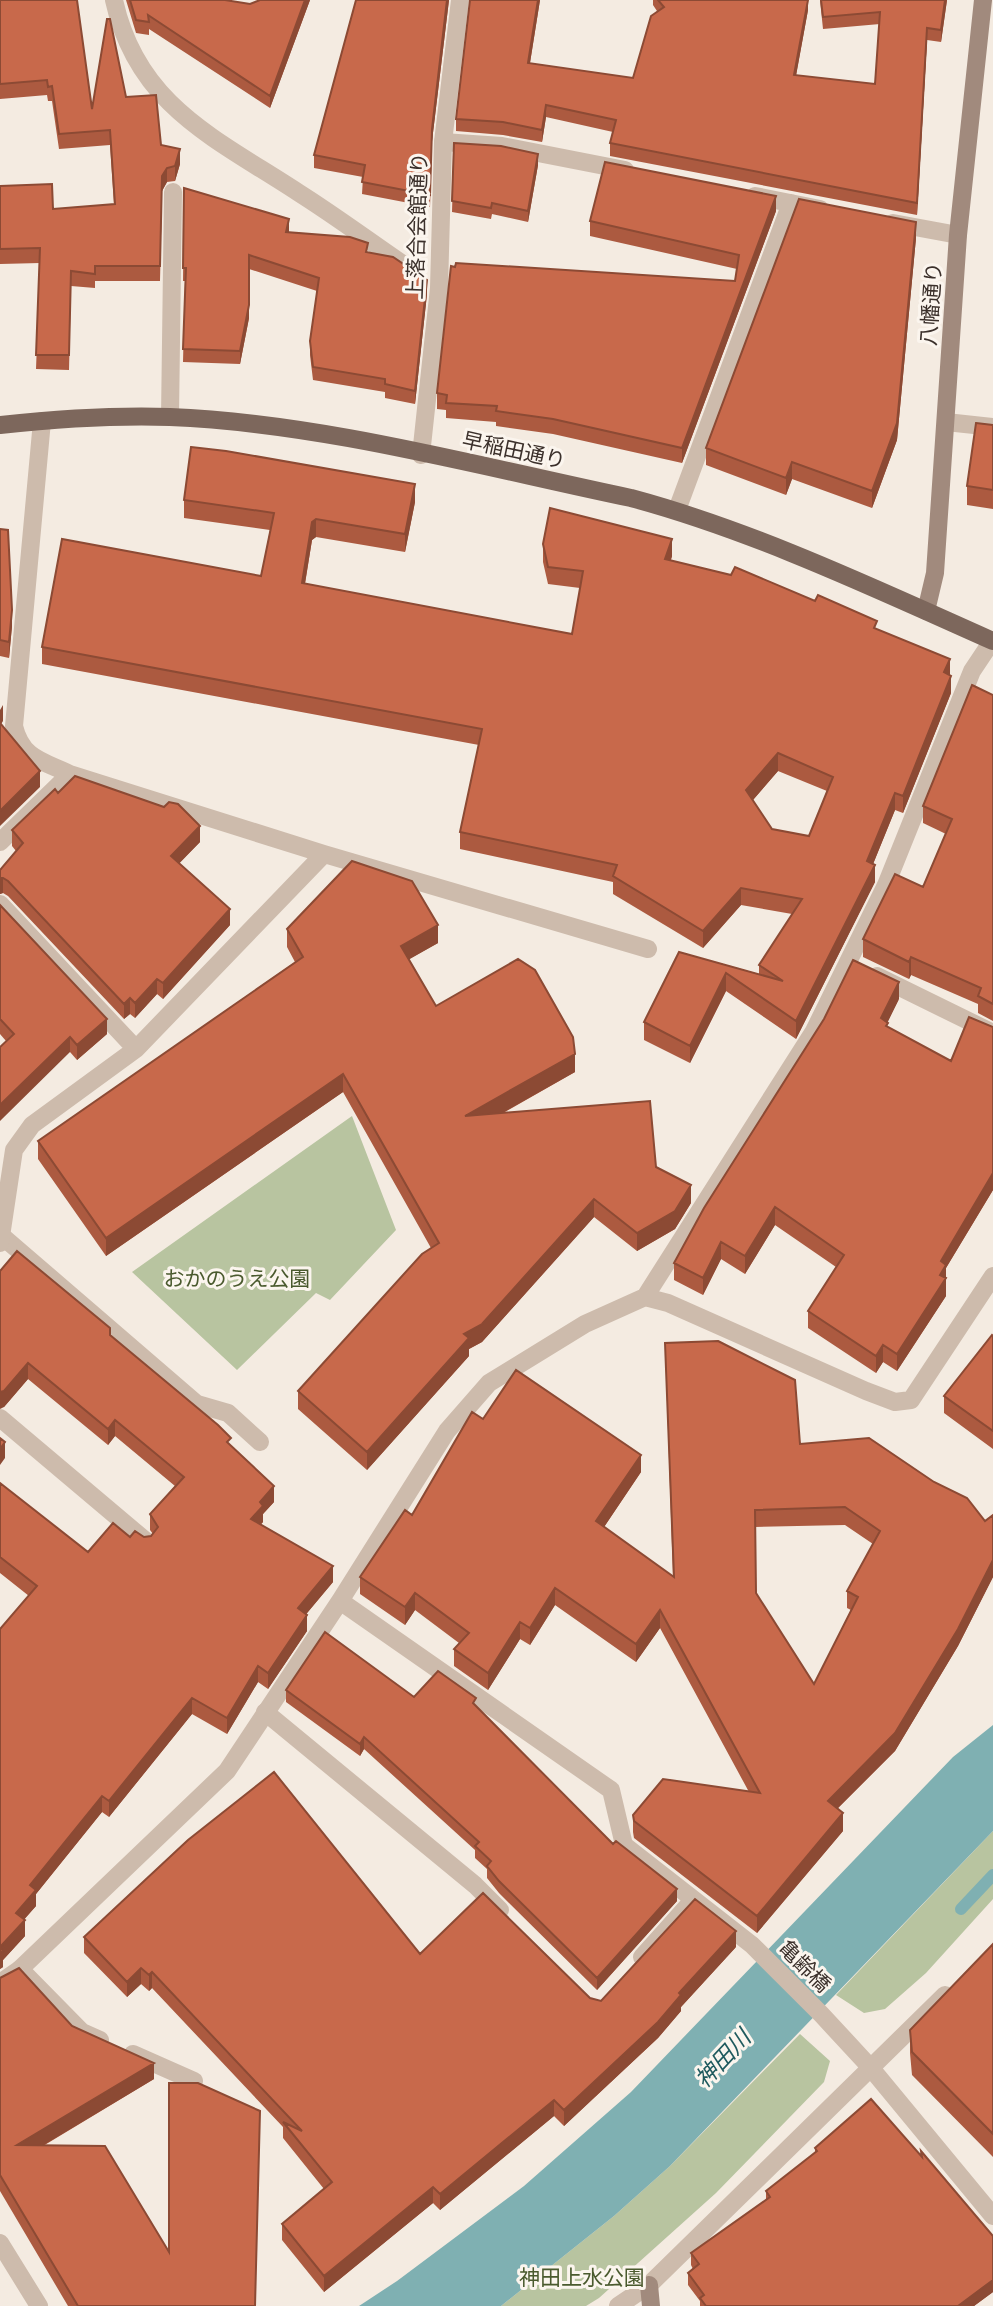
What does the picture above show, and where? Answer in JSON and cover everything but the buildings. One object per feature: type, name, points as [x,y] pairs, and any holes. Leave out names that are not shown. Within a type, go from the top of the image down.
[{"type":"main road","name":"早稲田通り","points":[[0,425],[122,416],[255,424],[631,498],[677,510],[993,641]]},
{"type":"street","points":[[114,0],[136,64],[166,101],[233,153],[299,193],[439,288]]},
{"type":"street","name":"上落合会館通り","points":[[421,455],[439,288],[443,142],[460,0]]},
{"type":"street","name":"八幡通り","points":[[926,611],[935,573],[958,235],[983,0]]},
{"type":"street","points":[[443,142],[502,146],[647,174]]},
{"type":"street","points":[[170,417],[173,192]]},
{"type":"street","points":[[738,193],[842,213]]},
{"type":"street","points":[[677,510],[791,203]]},
{"type":"street","points":[[880,220],[958,235]]},
{"type":"street","points":[[42,421],[14,726],[19,746],[31,756],[70,774],[324,854],[648,949]]},
{"type":"street","points":[[946,422],[993,427]]},
{"type":"street","points":[[0,1983],[20,1969],[227,1771],[340,1601],[447,1431],[489,1383],[586,1324],[645,1297],[814,1031],[886,885],[972,671],[993,641]]},
{"type":"street","points":[[0,842],[70,774]]},
{"type":"street","points":[[260,1443],[228,1413],[197,1404],[1,1240],[14,1150],[32,1125],[136,1049],[324,854]]},
{"type":"street","points":[[0,904],[136,1049]]},
{"type":"street","points":[[848,962],[993,1033]]},
{"type":"street","points":[[645,1297],[668,1303],[895,1402],[911,1400],[993,1276]]},
{"type":"street","points":[[0,1418],[148,1542]]},
{"type":"street","name":"亀齢橋","points":[[340,1601],[611,1790],[624,1845],[758,1952],[821,2014],[870,2067],[993,2217]]},
{"type":"street","points":[[265,1712],[475,1885],[513,1923]]},
{"type":"street","points":[[633,1967],[693,1900]]},
{"type":"street","points":[[20,1969],[82,2032],[194,2081]]},
{"type":"street","points":[[618,2306],[649,2285],[955,1985]]},
{"type":"street","points":[[0,2243],[39,2306]]},
{"type":"street","points":[[649,2285],[651,2306]]},
{"type":"green space","name":"おかのうえ公園","points":[[352,1116],[396,1230],[330,1300],[316,1293],[237,1370],[132,1272]]},
{"type":"green space","points":[[993,1831],[993,1899],[926,1973],[885,2009],[864,2013],[836,1995]]},
{"type":"green space","name":"神田上水公園","points":[[800,2034],[830,2061],[824,2082],[716,2193],[599,2298],[586,2306],[501,2306],[614,2216],[670,2166]]},
{"type":"water","name":"神田川","points":[[993,1725],[993,1831],[670,2166],[614,2216],[501,2306],[359,2306],[397,2281],[524,2186],[631,2092],[953,1757]]},
{"type":"waterway","points":[[961,1909],[993,1875]]}]
